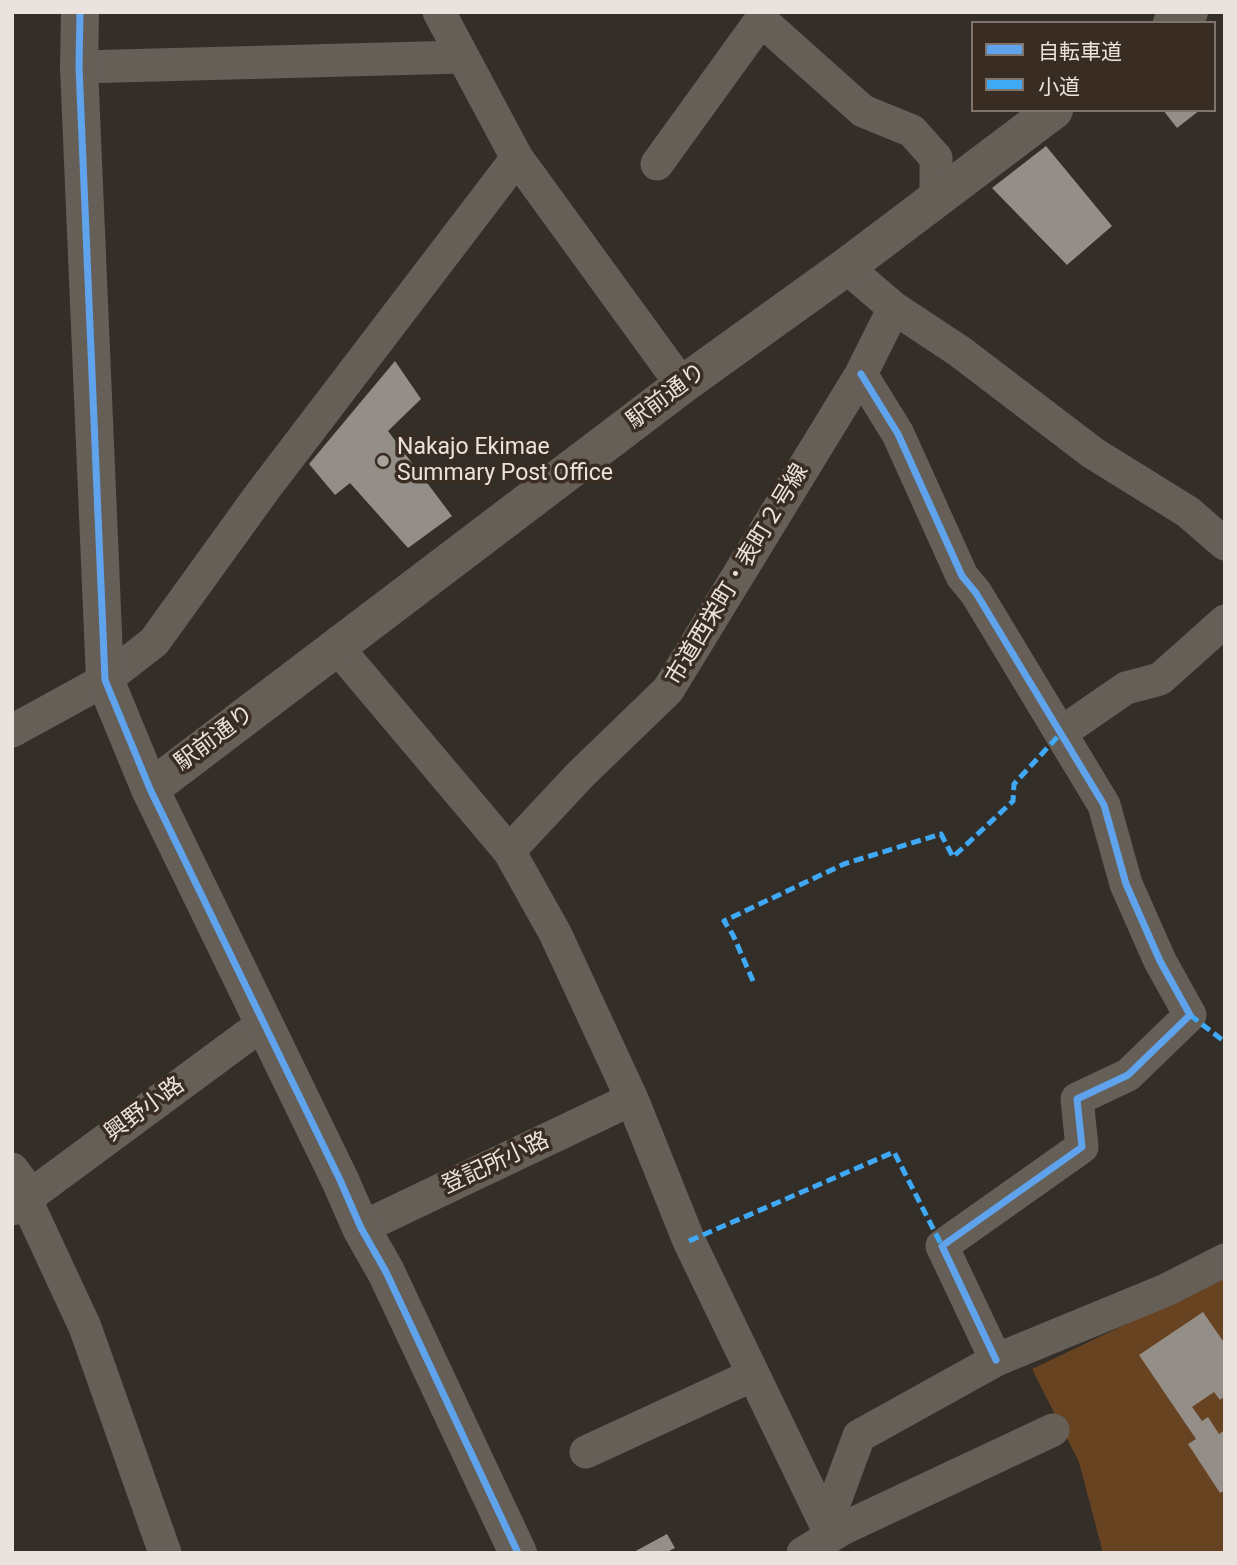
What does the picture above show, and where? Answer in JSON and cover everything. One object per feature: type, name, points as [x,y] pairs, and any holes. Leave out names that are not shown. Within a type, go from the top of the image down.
[{"type":"street","points":[[80,12],[79,66],[105,680],[150,789],[361,1228],[386,1272],[518,1553]]},
{"type":"street","points":[[439,12],[517,158],[682,386]]},
{"type":"street","points":[[657,164],[761,20],[863,111],[912,131],[936,158],[936,200]]},
{"type":"street","points":[[79,66],[463,57]]},
{"type":"street","name":"駅前通り","points":[[150,789],[682,386],[846,267],[1051,112]]},
{"type":"street","points":[[12,731],[105,680],[154,642],[263,491],[517,158]]},
{"type":"street","points":[[846,267],[894,308],[959,352],[1093,453],[1188,512],[1225,544]]},
{"type":"street","name":"市道西栄町・表町２号線","points":[[509,851],[580,775],[668,690],[861,374],[894,308]]},
{"type":"street","points":[[861,374],[898,434],[962,576],[976,593],[1104,805],[1126,884],[1160,961],[1190,1014],[1128,1075],[1077,1099],[1082,1147],[942,1246],[996,1360]]},
{"type":"street","points":[[1062,732],[1126,688],[1160,679],[1225,621]]},
{"type":"street","points":[[336,646],[509,851],[555,933],[632,1099],[689,1241],[753,1375],[842,1536]]},
{"type":"street","name":"興野小路","points":[[17,1192],[264,1023]]},
{"type":"street","name":"登記所小路","points":[[361,1228],[632,1099]]},
{"type":"street","points":[[17,1192],[85,1327],[164,1553]]},
{"type":"street","points":[[842,1536],[859,1436],[996,1360],[1166,1290],[1225,1260]]},
{"type":"street","points":[[586,1452],[753,1375]]},
{"type":"street","points":[[803,1553],[1054,1430]]},
{"type":"shaded area","points":[[1225,1277],[1225,1553],[1103,1553],[1079,1462],[1032,1369]]},
{"type":"building","points":[[1165,112],[1197,112],[1177,128]]},
{"type":"building","points":[[1046,146],[1112,226],[1067,265],[992,188]]},
{"type":"building","points":[[395,361],[421,399],[388,431],[452,516],[408,548],[350,483],[335,495],[309,464]]},
{"type":"building","points":[[1203,1312],[1225,1344],[1225,1396],[1220,1400],[1214,1392],[1192,1407],[1202,1421],[1208,1417],[1219,1434],[1225,1430],[1225,1490],[1220,1493],[1188,1444],[1196,1439],[1139,1355]]},
{"type":"building","points":[[667,1534],[675,1548],[665,1553],[632,1553]]},
{"type":"marked path","points":[[753,981],[724,921],[844,864],[941,834],[953,857],[1013,801],[1014,784],[1062,732]]},
{"type":"marked path","points":[[1190,1015],[1225,1042]]},
{"type":"marked path","points":[[689,1241],[894,1152],[942,1246]]},
{"type":"cycle path","points":[[80,12],[79,67],[105,680],[150,789],[361,1228],[386,1272],[518,1553]]},
{"type":"cycle path","points":[[861,374],[898,434],[962,576],[976,593],[1104,805],[1126,884],[1160,961],[1190,1015],[1128,1075],[1077,1099],[1082,1147],[942,1246],[996,1360]]},
{"type":"place","name":"Nakajo Ekimae Summary Post Office","points":[[383,461]]}]
